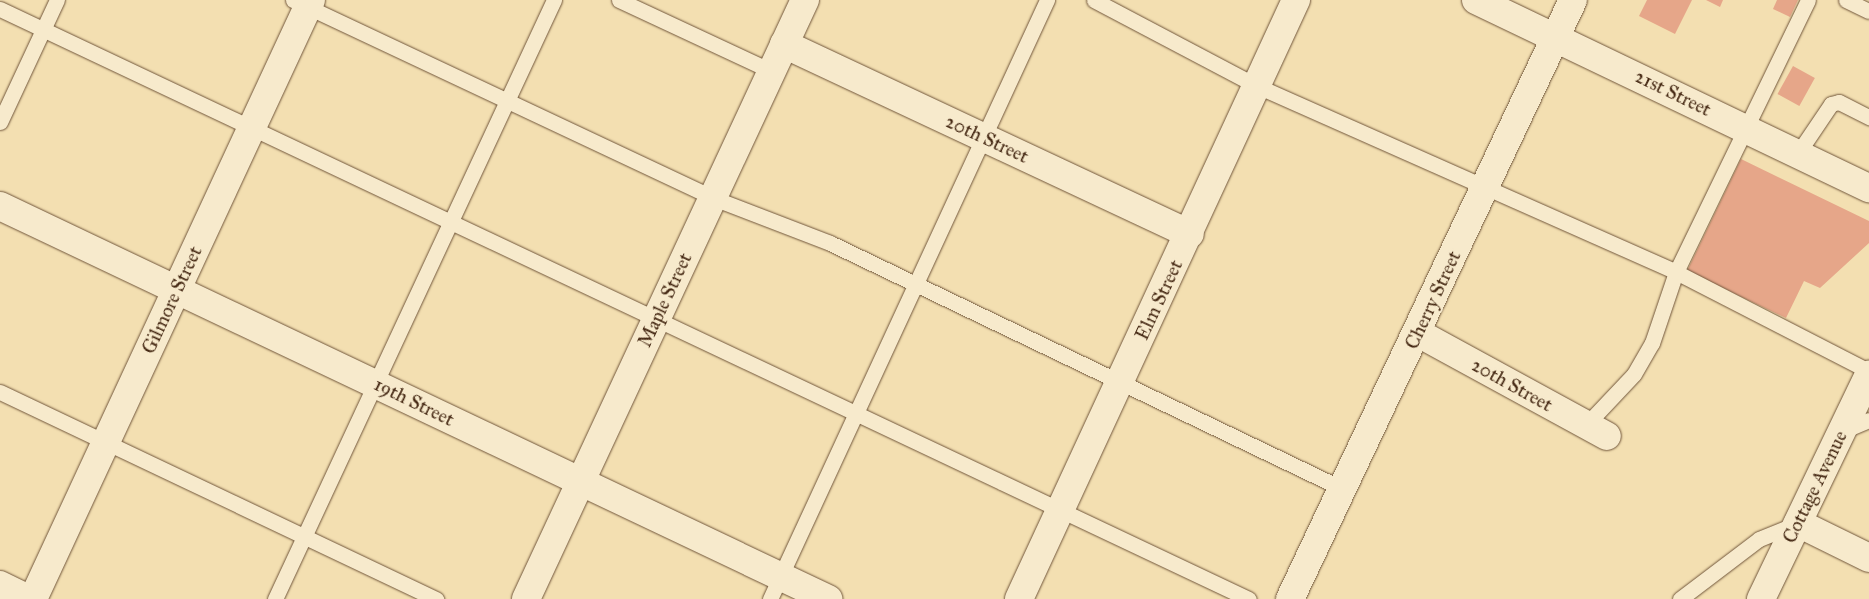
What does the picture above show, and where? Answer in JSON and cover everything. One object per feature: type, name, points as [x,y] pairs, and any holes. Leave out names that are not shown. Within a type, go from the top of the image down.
[{"type":"street","name":"Maple Street","points":[[526,599],[805,0]]},
{"type":"street","name":"Elm Street","points":[[1019,599],[1190,234],[1296,0]]},
{"type":"street","name":"21st Street","points":[[1476,0],[1869,188]]},
{"type":"street","name":"Cherry Street","points":[[1290,599],[1418,333],[1574,0]]},
{"type":"street","name":"Gilmore Street","points":[[31,599],[253,125],[304,2]]},
{"type":"street","name":"20th Street","points":[[784,44],[1190,234]]},
{"type":"street","name":"19th Street","points":[[0,206],[581,481],[775,588],[828,599]]},
{"type":"street","name":"20th Street","points":[[1418,333],[1596,431]]},
{"type":"street","name":"Cottage Avenue","points":[[1761,599],[1869,375]]},
{"type":"street","points":[[1798,523],[1869,558]]},
{"type":"street","points":[[0,585],[31,599]]},
{"type":"lane","points":[[0,122],[57,0]]},
{"type":"lane","points":[[275,599],[306,537],[450,220],[554,0]]},
{"type":"lane","points":[[620,0],[771,71]]},
{"type":"lane","points":[[775,588],[917,285],[1047,0]]},
{"type":"lane","points":[[1094,0],[1257,86],[1676,272],[1869,371]]},
{"type":"lane","points":[[1596,431],[1652,344],[1676,272],[1743,127],[1808,0]]},
{"type":"lane","points":[[1846,0],[1869,11]]},
{"type":"lane","points":[[304,2],[713,198],[830,243],[1343,489]]},
{"type":"lane","points":[[0,9],[253,125],[855,414],[1249,599]]},
{"type":"lane","points":[[1798,153],[1830,104],[1839,102],[1869,116]]},
{"type":"lane","points":[[0,392],[436,599]]},
{"type":"lane","points":[[1842,431],[1869,420]]},
{"type":"lane","points":[[1680,599],[1759,539],[1798,523]]},
{"type":"building","points":[[1647,0],[1692,0],[1675,34],[1639,16]]},
{"type":"building","points":[[1706,0],[1723,0],[1720,7]]},
{"type":"building","points":[[1777,0],[1798,0],[1790,17],[1773,9]]},
{"type":"building","points":[[1793,66],[1815,78],[1799,106],[1777,94]]},
{"type":"building","points":[[1741,159],[1869,221],[1869,243],[1820,288],[1804,281],[1786,318],[1687,271]]}]
